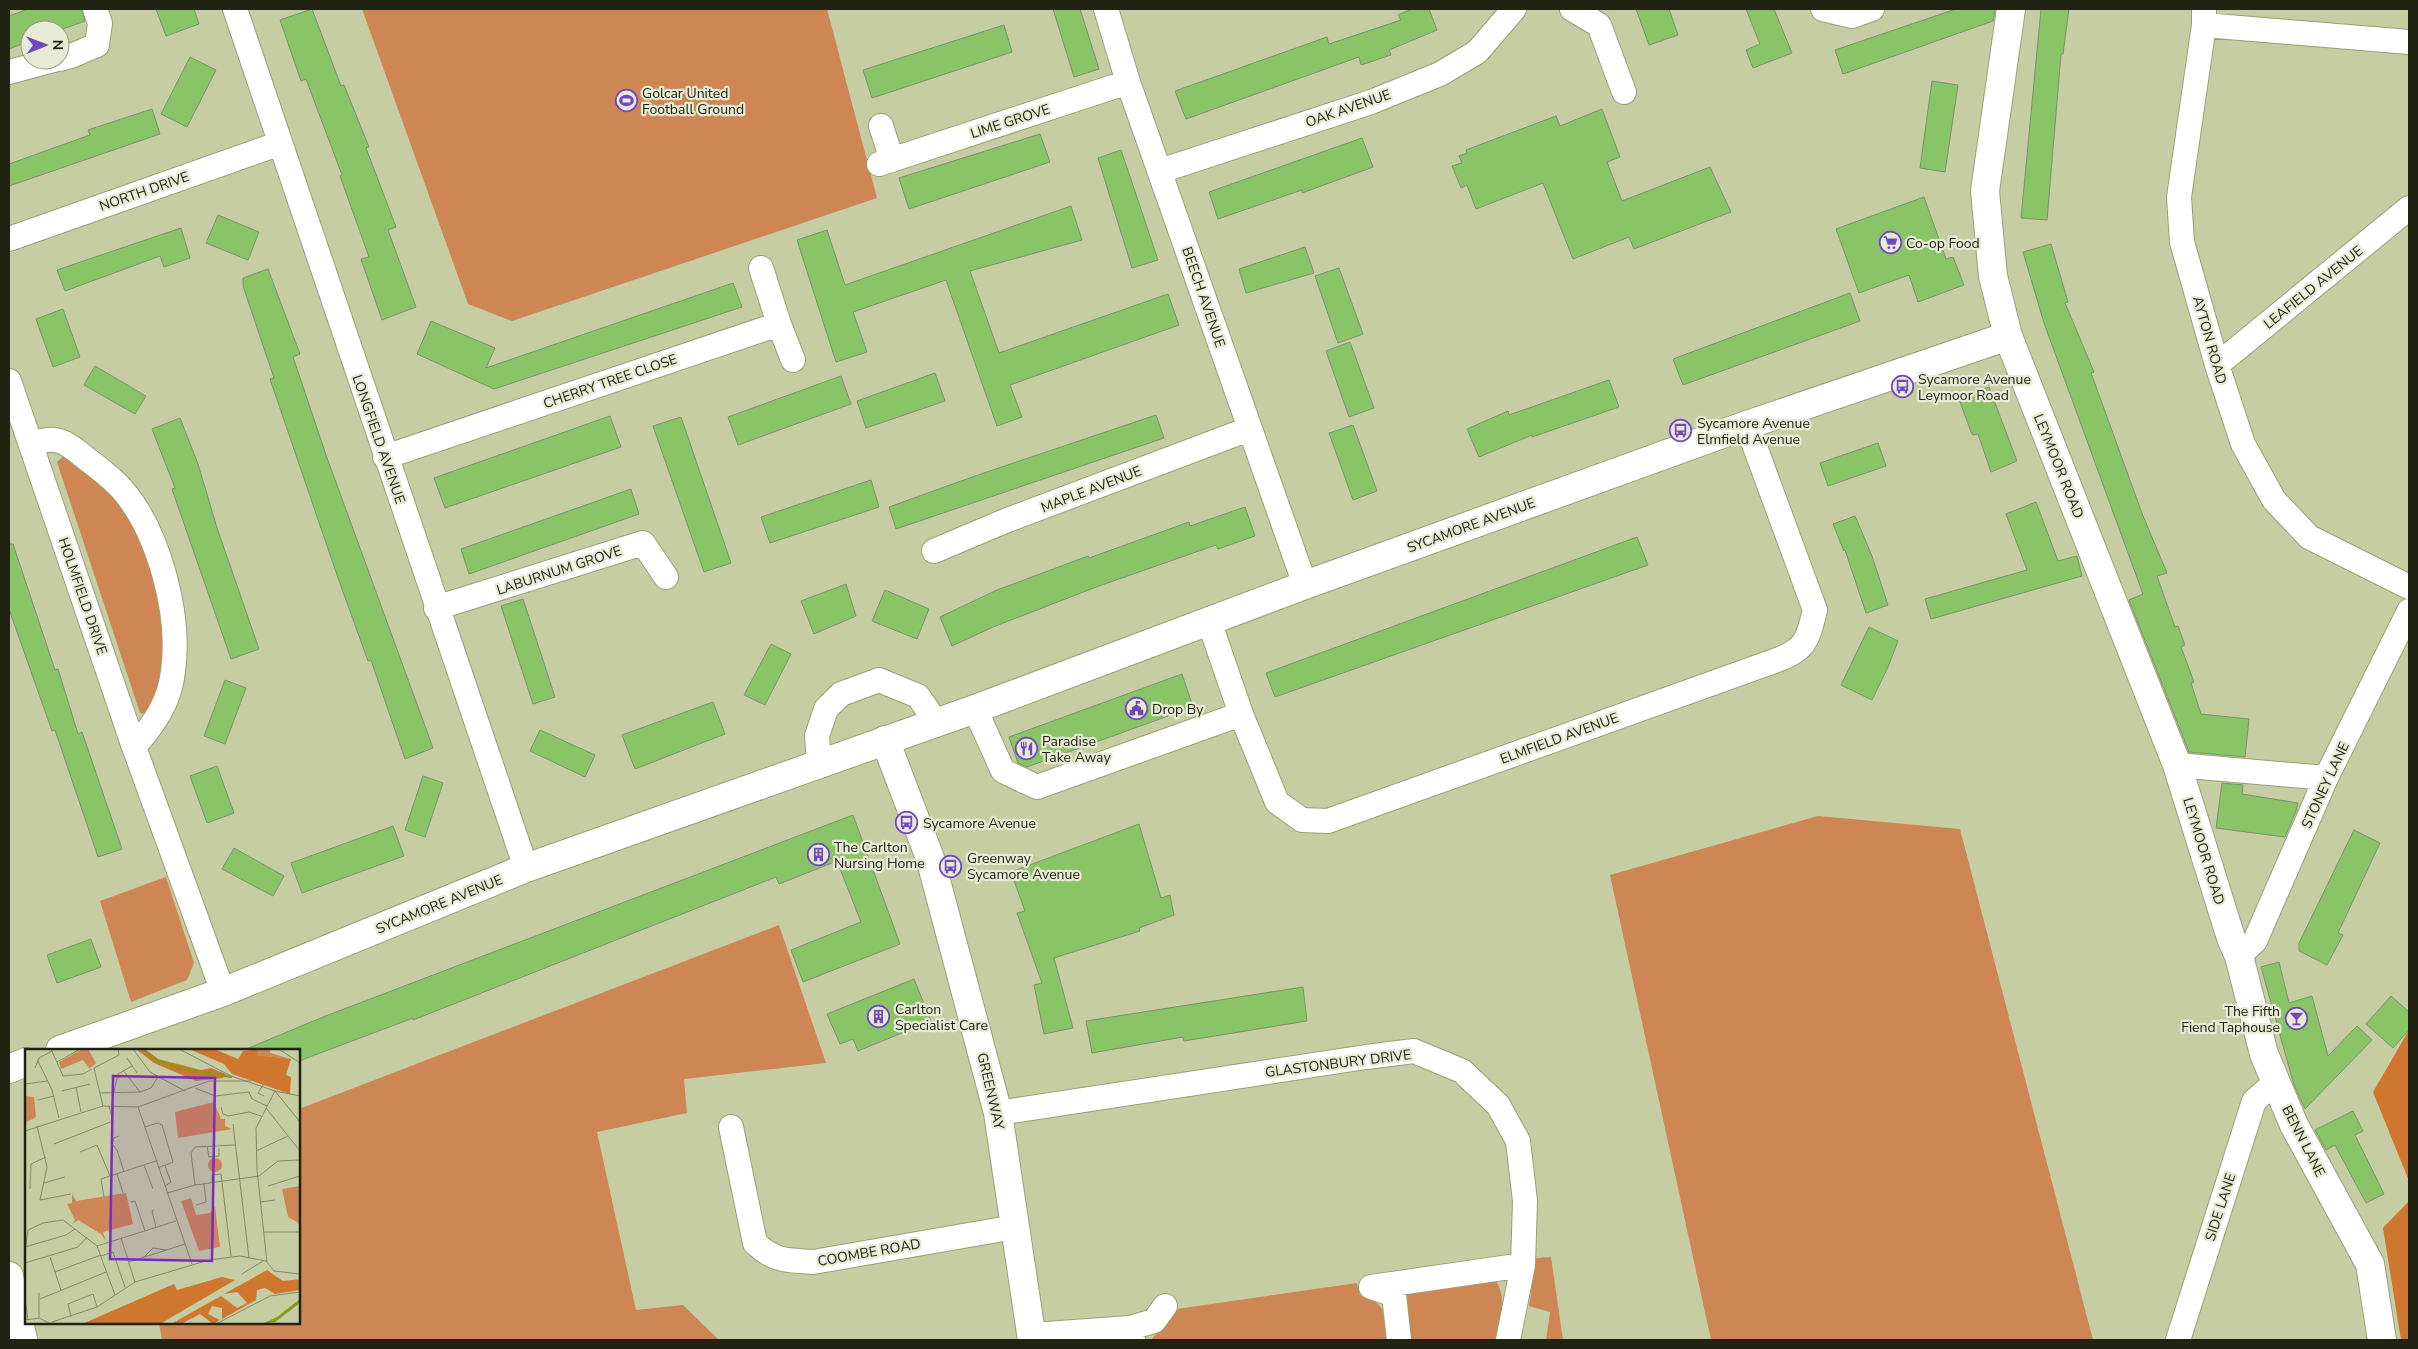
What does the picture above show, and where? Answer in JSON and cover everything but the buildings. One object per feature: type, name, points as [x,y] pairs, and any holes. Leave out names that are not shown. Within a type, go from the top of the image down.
[{"type":"street","points":[[70,56],[97,44],[100,23],[95,9]]},
{"type":"street","name":"LONGFIELD AVENUE","points":[[234,9],[278,144],[526,868]]},
{"type":"street","name":"BEECH AVENUE","points":[[1106,9],[1128,82],[1305,585]]},
{"type":"street","name":"OAK AVENUE","points":[[1160,171],[1371,102],[1440,74],[1477,52],[1514,9]]},
{"type":"street","points":[[1572,9],[1599,26],[1624,92]]},
{"type":"street","points":[[1823,9],[1852,16],[1872,9]]},
{"type":"street","name":"LEYMOOR ROAD","points":[[2011,9],[1985,191],[1992,276],[2008,336],[2177,765],[2235,947]]},
{"type":"street","points":[[2204,17],[2409,42]]},
{"type":"street","name":"AYTON ROAD","points":[[2204,17],[2179,197],[2182,242],[2216,365],[2243,444],[2274,500],[2309,537],[2409,587]]},
{"type":"street","name":"LIME GROVE","points":[[881,126],[885,162],[1128,82]]},
{"type":"street","name":"NORTH DRIVE","points":[[9,239],[278,144]]},
{"type":"street","name":"LEAFIELD AVENUE","points":[[2216,365],[2409,208]]},
{"type":"street","points":[[761,268],[792,360]]},
{"type":"street","name":"CHERRY TREE CLOSE","points":[[385,457],[779,324]]},
{"type":"street","name":"SYCAMORE AVENUE","points":[[63,1049],[223,992],[526,868],[975,709],[1305,585],[1747,425],[2008,336]]},
{"type":"street","name":"HOLMFIELD DRIVE","points":[[9,382],[134,747],[223,992]]},
{"type":"street","name":"ELMFIELD AVENUE","points":[[1208,621],[1241,714],[1277,802],[1302,820],[1328,821],[1790,655],[1808,639],[1815,610],[1747,425]]},
{"type":"street","name":"MAPLE AVENUE","points":[[934,551],[1005,521],[1249,429]]},
{"type":"street","points":[[31,445],[45,439],[62,441],[86,458],[120,487],[139,514],[163,570],[172,607],[174,672],[166,704],[152,727],[134,747]]},
{"type":"street","name":"LABURNUM GROVE","points":[[436,608],[643,543],[666,576]]},
{"type":"street","name":"STONEY LANE","points":[[2235,947],[2255,941],[2326,778],[2409,611]]},
{"type":"street","points":[[819,763],[817,736],[826,710],[841,694],[856,688],[879,680],[918,696],[936,722]]},
{"type":"street","points":[[975,709],[1003,771],[1037,787],[1241,714]]},
{"type":"street","name":"GREENWAY","points":[[885,740],[930,858],[998,1113],[1032,1338],[1131,1334],[1154,1321],[1165,1306]]},
{"type":"street","points":[[2177,765],[2326,778]]},
{"type":"street","name":"BENN LANE","points":[[2235,947],[2264,1054],[2294,1125],[2370,1264],[2382,1340]]},
{"type":"street","name":"GLASTONBURY DRIVE","points":[[998,1113],[1366,1056],[1414,1051],[1462,1071],[1498,1105],[1518,1142],[1525,1201],[1522,1265],[1508,1340]]},
{"type":"street","points":[[9,1069],[25,1062]]},
{"type":"street","name":"SIDE LANE","points":[[2178,1340],[2254,1101],[2276,1082]]},
{"type":"street","name":"COOMBE ROAD","points":[[731,1127],[755,1242],[767,1254],[779,1260],[813,1262],[1015,1226]]},
{"type":"street","points":[[1399,1340],[1394,1295],[1371,1286],[1522,1265]]},
{"type":"street","points":[[9,1276],[23,1340]]},
{"type":"shaded area","name":"Golcar United Football Ground","points":[[362,9],[827,9],[877,198],[512,321],[468,304]]},
{"type":"shaded area","points":[[65,455],[79,459],[129,514],[159,581],[165,673],[151,715],[140,713],[57,462]]},
{"type":"shaded area","points":[[1818,816],[1960,829],[2093,1340],[1711,1340],[1610,875]]},
{"type":"shaded area","points":[[166,877],[194,963],[187,980],[131,1002],[100,901]]},
{"type":"shaded area","points":[[779,925],[826,1063],[684,1079],[687,1113],[597,1132],[636,1310],[683,1305],[719,1340],[162,1340],[159,1324],[300,1324],[300,1109]]},
{"type":"shaded area","points":[[2409,1030],[2409,1181],[2373,1092]]},
{"type":"shaded area","points":[[2409,1201],[2409,1340],[2401,1340],[2383,1228]]},
{"type":"shaded area","points":[[1551,1257],[1563,1340],[1546,1340],[1550,1312],[1529,1306],[1536,1258]]},
{"type":"shaded area","points":[[1490,1275],[1496,1281],[1502,1297],[1501,1314],[1495,1340],[1407,1340],[1402,1301],[1411,1288]]},
{"type":"shaded area","points":[[1357,1283],[1360,1295],[1376,1302],[1383,1311],[1388,1340],[1151,1340],[1163,1326],[1163,1311]]},
{"type":"place","name":"Golcar United Football Ground","points":[[626,101]]},
{"type":"place","name":"Co-op Food","points":[[1890,243]]},
{"type":"place","name":"Sycamore Avenue Leymoor Road","points":[[1902,387]]},
{"type":"place","name":"Sycamore Avenue Elmfield Avenue","points":[[1681,431]]},
{"type":"place","name":"Drop By","points":[[1136,709]]},
{"type":"place","name":"Paradise Take Away","points":[[1026,749]]},
{"type":"place","name":"Sycamore Avenue","points":[[907,823]]},
{"type":"place","name":"The Carlton Nursing Home","points":[[818,855]]},
{"type":"place","name":"Greenway Sycamore Avenue","points":[[951,866]]},
{"type":"place","name":"Carlton Specialist Care","points":[[879,1017]]},
{"type":"place","name":"The Fifth Fiend Taphouse","points":[[2296,1019]]}]
